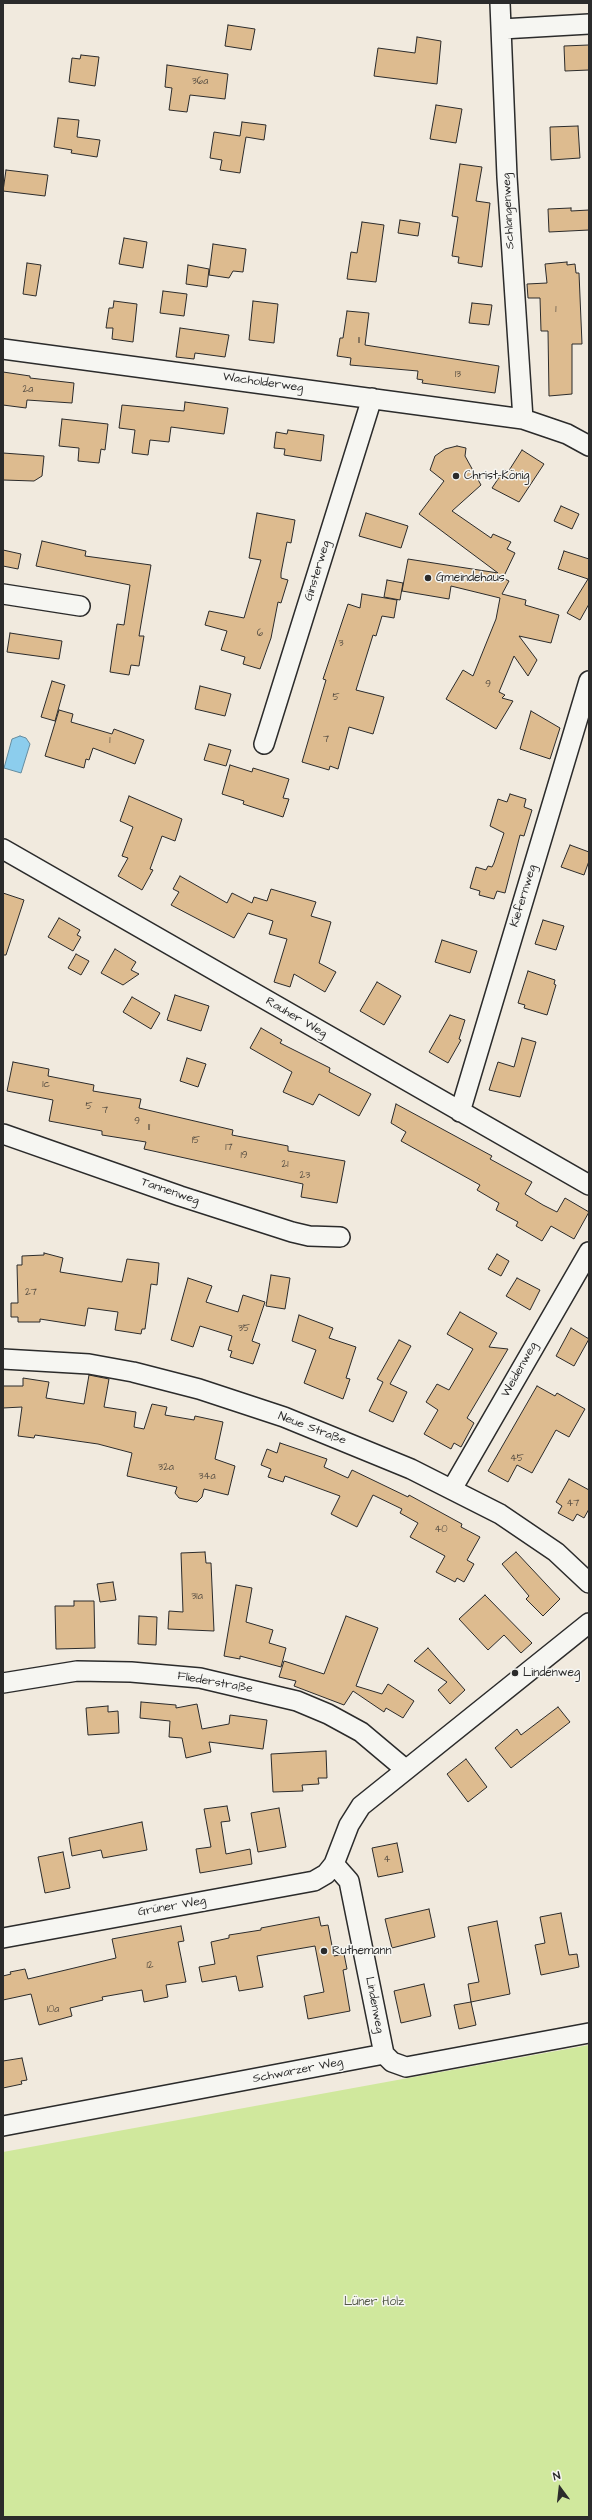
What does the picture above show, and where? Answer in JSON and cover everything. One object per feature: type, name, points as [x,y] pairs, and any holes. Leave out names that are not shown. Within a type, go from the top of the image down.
[{"type":"street","name":"Schlangenweg","points":[[500,3],[508,189],[523,419]]},
{"type":"street","points":[[502,29],[589,24]]},
{"type":"street","name":"Wacholderweg","points":[[3,348],[523,419],[549,427],[589,446]]},
{"type":"street","name":"Ginsterweg","points":[[264,744],[372,398]]},
{"type":"street","points":[[3,594],[80,606]]},
{"type":"street","name":"Kiefernweg","points":[[460,1112],[589,681]]},
{"type":"street","name":"Rauher Weg","points":[[3,849],[589,1185]]},
{"type":"street","name":"Tannenweg","points":[[3,1134],[180,1196],[287,1230],[309,1236],[340,1237]]},
{"type":"street","name":"Weidenweg","points":[[452,1489],[589,1252]]},
{"type":"street","name":"Neue Straße","points":[[3,1359],[89,1364],[199,1389],[284,1417],[361,1448],[452,1489],[526,1530],[556,1552],[589,1583]]},
{"type":"street","points":[[334,1864],[354,1815],[372,1796],[589,1623]]},
{"type":"street","name":"Fliederstraße","points":[[3,1683],[78,1671],[131,1672],[207,1679],[297,1701],[328,1714],[361,1732],[405,1769]]},
{"type":"street","name":"Grüner Weg","points":[[3,1938],[300,1885],[326,1874],[334,1864]]},
{"type":"street","name":"Lindenweg","points":[[334,1864],[349,1881],[384,2054]]},
{"type":"street","points":[[384,2054],[392,2062],[406,2067],[589,2033]]},
{"type":"street","name":"Schwarzer Weg","points":[[3,2126],[384,2054]]},
{"type":"green space","name":"Lüner Holz","points":[[589,2045],[589,2517],[3,2517],[3,2152]]},
{"type":"water","points":[[20,736],[26,738],[30,744],[21,773],[4,768],[12,739]]},
{"type":"building","points":[[228,25],[255,29],[251,50],[225,46]]},
{"type":"building","points":[[417,37],[441,41],[437,84],[374,76],[378,48],[415,53]]},
{"type":"building","points":[[589,45],[589,70],[565,71],[564,46]]},
{"type":"building","points":[[81,55],[99,57],[95,86],[69,82],[72,58],[80,59]]},
{"type":"building","points":[[167,65],[228,74],[225,99],[190,95],[187,112],[169,110],[172,88],[165,87]]},
{"type":"building","points":[[436,105],[462,109],[456,143],[430,139]]},
{"type":"building","points":[[58,118],[79,120],[77,137],[100,140],[97,157],[71,153],[72,150],[54,147]]},
{"type":"building","points":[[242,122],[266,125],[264,140],[246,137],[240,173],[220,170],[222,160],[210,158],[214,132],[240,136]]},
{"type":"building","points":[[578,126],[580,158],[551,160],[550,127]]},
{"type":"building","points":[[460,164],[482,167],[476,201],[490,203],[482,267],[458,263],[459,257],[452,256],[458,217],[452,216]]},
{"type":"building","points":[[6,170],[48,175],[45,196],[3,191]]},
{"type":"building","points":[[571,208],[571,211],[589,210],[589,230],[549,232],[548,209]]},
{"type":"building","points":[[400,220],[420,223],[418,236],[398,233]]},
{"type":"building","points":[[362,222],[384,225],[376,282],[347,279],[351,252],[357,253]]},
{"type":"building","points":[[124,238],[147,242],[143,268],[119,264]]},
{"type":"building","points":[[213,244],[246,249],[243,272],[233,271],[229,278],[209,275]]},
{"type":"building","points":[[567,262],[567,265],[575,264],[576,273],[579,273],[582,344],[572,344],[572,394],[549,396],[548,331],[541,331],[540,298],[528,298],[527,284],[547,283],[545,264]]},
{"type":"building","points":[[27,263],[41,265],[36,296],[23,294]]},
{"type":"building","points":[[188,265],[209,269],[207,287],[186,284]]},
{"type":"building","points":[[163,291],[187,294],[184,316],[160,313]]},
{"type":"building","points":[[114,301],[137,304],[133,342],[112,339],[113,328],[106,328],[109,308],[113,308]]},
{"type":"building","points":[[253,301],[278,304],[274,343],[249,340]]},
{"type":"building","points":[[472,303],[492,305],[489,325],[469,323]]},
{"type":"building","points":[[347,311],[369,313],[365,345],[499,366],[495,393],[422,383],[423,380],[417,379],[418,371],[350,365],[351,358],[337,356],[340,338],[343,338]]},
{"type":"building","points":[[180,328],[229,335],[225,357],[195,353],[194,359],[176,357]]},
{"type":"building","points":[[3,372],[30,376],[30,378],[74,383],[72,403],[27,400],[26,408],[3,405]]},
{"type":"building","points":[[185,402],[228,408],[224,434],[171,427],[169,442],[150,440],[148,455],[132,453],[135,430],[119,428],[122,405],[184,411]]},
{"type":"building","points":[[62,419],[108,424],[105,450],[101,449],[99,463],[78,461],[79,448],[59,446]]},
{"type":"building","points":[[288,430],[324,435],[321,461],[284,455],[285,449],[274,448],[276,432],[287,434]]},
{"type":"building","points":[[457,446],[466,448],[465,456],[481,485],[452,511],[491,538],[493,534],[511,542],[507,549],[515,553],[503,578],[509,581],[502,594],[526,600],[525,605],[559,615],[551,643],[519,636],[537,660],[528,676],[514,656],[499,692],[505,695],[502,698],[513,701],[496,729],[446,699],[463,670],[473,676],[496,619],[500,598],[451,586],[449,599],[402,591],[408,559],[498,573],[419,514],[444,481],[430,470],[435,456],[445,449]]},
{"type":"building","points":[[522,450],[544,464],[519,502],[492,488],[504,470],[508,472]]},
{"type":"building","points":[[3,453],[44,456],[42,476],[34,481],[3,480]]},
{"type":"building","points":[[561,506],[579,514],[572,529],[554,521]]},
{"type":"building","points":[[257,513],[295,520],[291,543],[287,542],[281,573],[281,578],[288,580],[281,603],[278,602],[271,638],[260,669],[243,664],[245,657],[221,650],[227,631],[205,625],[209,611],[244,618],[261,560],[249,558]]},
{"type":"building","points":[[366,513],[408,526],[401,548],[359,536]]},
{"type":"building","points":[[42,541],[86,551],[85,556],[151,565],[139,636],[144,636],[139,666],[131,665],[129,675],[110,672],[117,624],[124,625],[130,585],[36,566]]},
{"type":"building","points":[[3,550],[21,554],[18,569],[3,566]]},
{"type":"building","points":[[564,551],[589,559],[589,604],[580,620],[567,613],[588,579],[558,569]]},
{"type":"building","points":[[387,580],[403,583],[400,600],[384,597]]},
{"type":"building","points":[[362,594],[397,600],[394,618],[382,616],[376,636],[373,635],[356,690],[384,697],[373,734],[349,727],[338,769],[330,766],[329,770],[302,762],[326,680],[323,679],[348,604],[360,608]]},
{"type":"building","points":[[10,633],[62,641],[59,659],[7,652]]},
{"type":"building","points":[[52,681],[65,685],[55,721],[41,717]]},
{"type":"building","points":[[200,686],[231,694],[225,716],[195,709]]},
{"type":"building","points":[[59,710],[73,714],[71,722],[112,734],[114,729],[144,740],[135,764],[93,748],[89,760],[86,759],[84,768],[45,756]]},
{"type":"building","points":[[531,711],[560,728],[550,759],[520,749]]},
{"type":"building","points":[[209,744],[231,750],[226,766],[204,760]]},
{"type":"building","points":[[230,765],[252,772],[253,768],[289,779],[283,798],[289,799],[283,817],[243,804],[244,801],[222,794]]},
{"type":"building","points":[[510,794],[526,799],[524,807],[532,810],[524,836],[520,835],[505,893],[497,891],[494,899],[479,895],[480,891],[470,888],[476,867],[486,870],[488,866],[492,867],[494,863],[504,833],[490,826],[498,799],[507,802]]},
{"type":"building","points":[[129,796],[182,819],[175,841],[162,836],[150,869],[153,870],[142,890],[118,876],[128,858],[122,856],[133,827],[120,821]]},
{"type":"building","points":[[570,845],[589,852],[589,861],[584,875],[561,867]]},
{"type":"building","points":[[180,876],[227,903],[232,893],[252,903],[254,897],[267,901],[271,889],[316,902],[311,916],[331,922],[319,963],[336,972],[325,992],[294,974],[290,987],[274,982],[287,939],[269,934],[273,921],[248,913],[234,938],[171,905],[179,892],[173,889]]},
{"type":"building","points":[[3,893],[24,900],[6,955],[3,955]]},
{"type":"building","points":[[59,918],[80,930],[77,935],[81,937],[73,951],[48,937]]},
{"type":"building","points":[[543,920],[564,926],[556,950],[535,944]]},
{"type":"building","points":[[442,940],[477,951],[470,973],[435,962]]},
{"type":"building","points":[[115,949],[136,962],[131,970],[139,974],[123,985],[101,973]]},
{"type":"building","points":[[76,954],[89,961],[81,975],[68,968]]},
{"type":"building","points":[[528,971],[555,980],[554,984],[556,985],[547,1015],[524,1008],[525,1005],[518,1003]]},
{"type":"building","points":[[377,982],[401,996],[384,1025],[360,1011]]},
{"type":"building","points":[[175,995],[209,1006],[201,1031],[167,1020]]},
{"type":"building","points":[[132,997],[160,1013],[151,1029],[123,1012]]},
{"type":"building","points":[[450,1015],[465,1020],[459,1039],[461,1040],[448,1063],[429,1052]]},
{"type":"building","points":[[261,1028],[282,1040],[280,1043],[330,1068],[329,1072],[371,1094],[359,1116],[319,1094],[313,1105],[283,1092],[292,1072],[250,1048]]},
{"type":"building","points":[[522,1038],[536,1042],[520,1097],[489,1090],[498,1062],[514,1067]]},
{"type":"building","points":[[187,1058],[206,1064],[198,1087],[180,1081]]},
{"type":"building","points":[[13,1062],[49,1069],[48,1076],[94,1085],[93,1091],[141,1099],[139,1108],[233,1130],[232,1135],[288,1146],[288,1151],[345,1161],[337,1203],[301,1197],[303,1184],[144,1149],[146,1142],[102,1135],[102,1131],[49,1121],[53,1100],[7,1091]]},
{"type":"building","points":[[396,1104],[492,1156],[490,1159],[532,1182],[525,1194],[543,1205],[557,1212],[565,1198],[589,1212],[574,1239],[551,1226],[542,1241],[516,1226],[518,1222],[496,1210],[499,1203],[477,1190],[480,1185],[401,1141],[406,1132],[391,1123]]},
{"type":"building","points":[[44,1253],[63,1258],[60,1272],[122,1282],[127,1259],[159,1263],[157,1285],[151,1284],[145,1329],[142,1329],[141,1334],[115,1330],[118,1312],[88,1308],[85,1326],[40,1319],[40,1322],[18,1322],[18,1317],[11,1317],[11,1303],[18,1303],[17,1265],[22,1265],[22,1256],[44,1255]]},
{"type":"building","points":[[497,1254],[509,1261],[501,1276],[488,1269]]},
{"type":"building","points":[[271,1275],[290,1278],[285,1309],[266,1306]]},
{"type":"building","points":[[188,1278],[212,1286],[206,1302],[238,1312],[243,1295],[265,1302],[252,1341],[260,1344],[253,1364],[230,1357],[232,1351],[228,1350],[232,1336],[200,1326],[193,1347],[171,1340]]},
{"type":"building","points":[[517,1278],[540,1290],[530,1310],[506,1296]]},
{"type":"building","points":[[460,1312],[497,1333],[489,1347],[508,1349],[467,1418],[474,1423],[461,1447],[454,1443],[451,1449],[424,1434],[438,1410],[426,1402],[437,1384],[449,1390],[473,1349],[447,1334]]},
{"type":"building","points":[[299,1315],[333,1328],[329,1338],[356,1347],[346,1378],[350,1379],[343,1399],[304,1383],[316,1350],[292,1341]]},
{"type":"building","points":[[571,1328],[589,1339],[574,1366],[556,1356]]},
{"type":"building","points":[[399,1340],[411,1346],[390,1384],[407,1392],[393,1422],[369,1411],[383,1382],[377,1379]]},
{"type":"building","points":[[89,1375],[109,1379],[104,1407],[136,1412],[134,1427],[144,1429],[152,1404],[167,1407],[165,1415],[194,1420],[195,1416],[223,1422],[215,1459],[235,1466],[228,1495],[204,1489],[202,1497],[197,1502],[179,1498],[175,1493],[177,1487],[127,1476],[132,1453],[98,1444],[35,1435],[34,1438],[18,1436],[22,1407],[3,1408],[3,1386],[23,1386],[23,1378],[49,1382],[46,1398],[84,1404]]},
{"type":"building","points":[[537,1386],[555,1396],[557,1393],[585,1409],[569,1437],[556,1430],[532,1473],[517,1465],[508,1482],[488,1471]]},
{"type":"building","points":[[280,1443],[327,1459],[324,1467],[348,1478],[352,1470],[408,1497],[409,1495],[462,1524],[461,1527],[480,1537],[467,1560],[474,1564],[464,1582],[457,1578],[455,1582],[436,1572],[445,1556],[410,1537],[418,1523],[400,1513],[402,1509],[373,1495],[357,1527],[331,1514],[340,1496],[285,1476],[283,1482],[268,1477],[271,1469],[261,1465],[267,1449],[277,1453]]},
{"type":"building","points":[[569,1479],[589,1490],[589,1509],[584,1518],[577,1514],[573,1521],[558,1513],[562,1506],[556,1502]]},
{"type":"building","points":[[205,1552],[206,1563],[211,1563],[214,1631],[168,1629],[169,1611],[183,1612],[181,1553]]},
{"type":"building","points":[[516,1552],[560,1599],[543,1616],[526,1599],[529,1596],[502,1564]]},
{"type":"building","points":[[113,1582],[116,1600],[100,1602],[97,1584]]},
{"type":"building","points":[[236,1585],[252,1588],[246,1622],[273,1630],[269,1643],[286,1648],[281,1667],[240,1656],[240,1659],[224,1656]]},
{"type":"building","points":[[485,1595],[532,1643],[521,1653],[504,1635],[488,1650],[459,1619]]},
{"type":"building","points":[[74,1601],[94,1601],[95,1648],[56,1649],[55,1606],[74,1606]]},
{"type":"building","points":[[139,1616],[157,1617],[156,1645],[138,1644]]},
{"type":"building","points":[[346,1616],[378,1628],[356,1686],[382,1694],[388,1684],[414,1701],[403,1718],[386,1708],[384,1712],[353,1691],[344,1705],[294,1686],[296,1681],[279,1677],[284,1661],[324,1674]]},
{"type":"building","points":[[428,1648],[465,1690],[450,1704],[438,1690],[447,1682],[414,1661]]},
{"type":"building","points":[[141,1702],[176,1705],[176,1708],[197,1704],[202,1729],[229,1724],[230,1715],[267,1720],[263,1749],[209,1742],[211,1752],[186,1758],[182,1738],[169,1737],[170,1721],[140,1718]]},
{"type":"building","points":[[108,1706],[108,1712],[118,1711],[119,1733],[88,1735],[86,1708]]},
{"type":"building","points":[[558,1707],[570,1722],[511,1768],[495,1748],[517,1729],[521,1735]]},
{"type":"building","points":[[326,1751],[327,1778],[318,1778],[319,1784],[302,1785],[303,1791],[273,1792],[271,1754]]},
{"type":"building","points":[[466,1759],[487,1787],[468,1802],[447,1774]]},
{"type":"building","points":[[227,1806],[230,1821],[221,1822],[226,1854],[250,1849],[252,1864],[200,1873],[196,1849],[211,1847],[204,1809]]},
{"type":"building","points":[[279,1808],[286,1847],[258,1852],[251,1813]]},
{"type":"building","points":[[142,1822],[147,1850],[103,1858],[101,1850],[72,1856],[69,1838]]},
{"type":"building","points":[[397,1843],[403,1872],[378,1877],[372,1848]]},
{"type":"building","points":[[63,1852],[70,1888],[45,1893],[38,1857]]},
{"type":"building","points":[[429,1909],[435,1937],[392,1948],[385,1919]]},
{"type":"building","points":[[561,1913],[569,1955],[577,1954],[579,1967],[541,1975],[535,1945],[545,1943],[540,1917]]},
{"type":"building","points":[[319,1917],[321,1926],[328,1925],[334,1956],[344,1954],[347,1969],[343,1970],[350,2011],[308,2019],[304,1996],[324,1992],[315,1946],[257,1956],[263,1987],[239,1991],[236,1976],[202,1982],[199,1967],[215,1964],[211,1942],[229,1938],[229,1935],[261,1930],[261,1928]]},
{"type":"building","points":[[497,1921],[510,1994],[471,2002],[468,1984],[479,1982],[468,1927]]},
{"type":"building","points":[[181,1926],[184,1941],[178,1942],[186,1982],[166,1985],[168,1997],[144,2002],[142,1990],[102,1997],[103,2000],[70,2008],[72,2016],[39,2025],[31,1994],[3,2000],[3,1976],[11,1974],[10,1972],[25,1969],[28,1979],[116,1958],[112,1939]]},
{"type":"building","points":[[424,1984],[431,2016],[401,2023],[394,1991]]},
{"type":"building","points":[[471,2002],[476,2025],[459,2029],[454,2005]]},
{"type":"building","points":[[22,2058],[27,2080],[21,2081],[22,2084],[3,2088],[3,2061]]},
{"type":"place","name":"Christ-König","points":[[456,476]]},
{"type":"place","name":"Gmeindehaus","points":[[428,578]]},
{"type":"place","name":"Lindenweg","points":[[515,1673]]},
{"type":"place","name":"Ruthemann","points":[[324,1951]]}]
